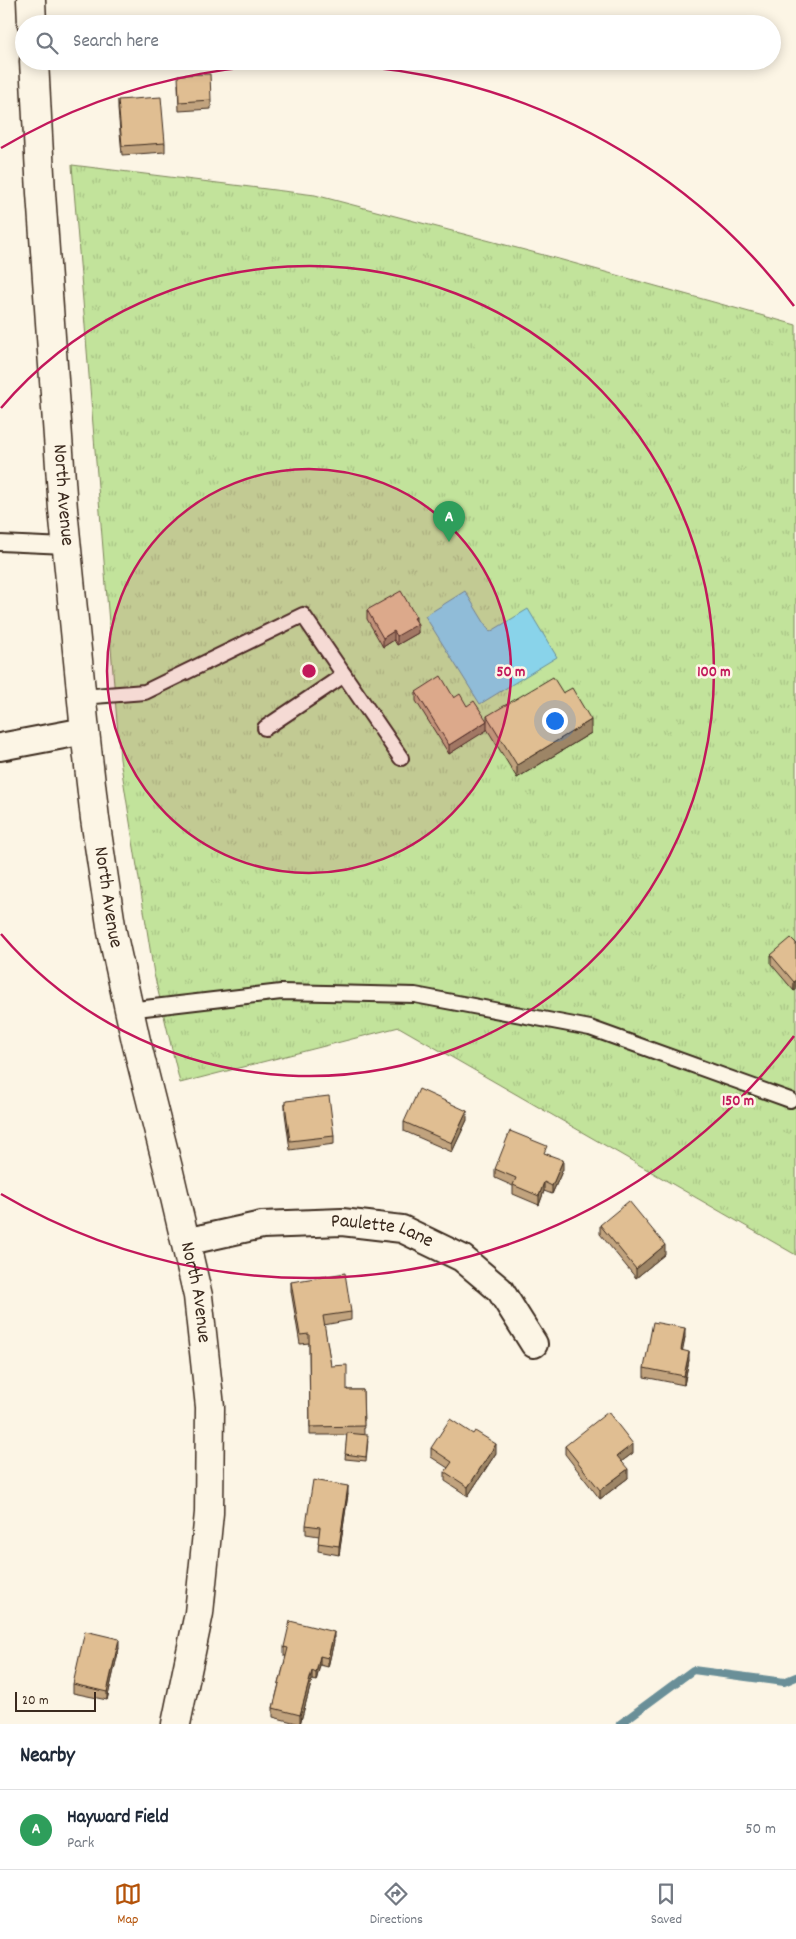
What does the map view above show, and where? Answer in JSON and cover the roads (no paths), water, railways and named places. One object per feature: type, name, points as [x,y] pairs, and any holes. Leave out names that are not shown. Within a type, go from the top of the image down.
[{"type":"main road","points":[[31,0],[32,15]]},
{"type":"main road","name":"North Avenue","points":[[35,70],[51,342],[66,546],[84,731],[112,932],[128,1010],[198,1296],[210,1407],[209,1513],[199,1613],[176,1724]]},
{"type":"street","points":[[0,747],[84,731]]},
{"type":"street","name":"Paulette Lane","points":[[185,1242],[262,1225],[342,1222],[402,1229],[462,1258],[500,1290],[534,1344]]},
{"type":"lane","points":[[0,543],[66,546]]},
{"type":"lane","points":[[81,698],[145,692],[303,615],[401,758]]},
{"type":"lane","points":[[265,728],[344,675]]},
{"type":"lane","points":[[128,1010],[281,992],[415,995],[590,1028],[790,1100]]},
{"type":"water","points":[[465,591],[490,632],[528,609],[557,657],[480,704],[425,616]]},
{"type":"waterway","points":[[620,1724],[693,1670],[784,1682],[796,1677]]},
{"type":"place","name":"Hayward Field","points":[[449,542]]}]
